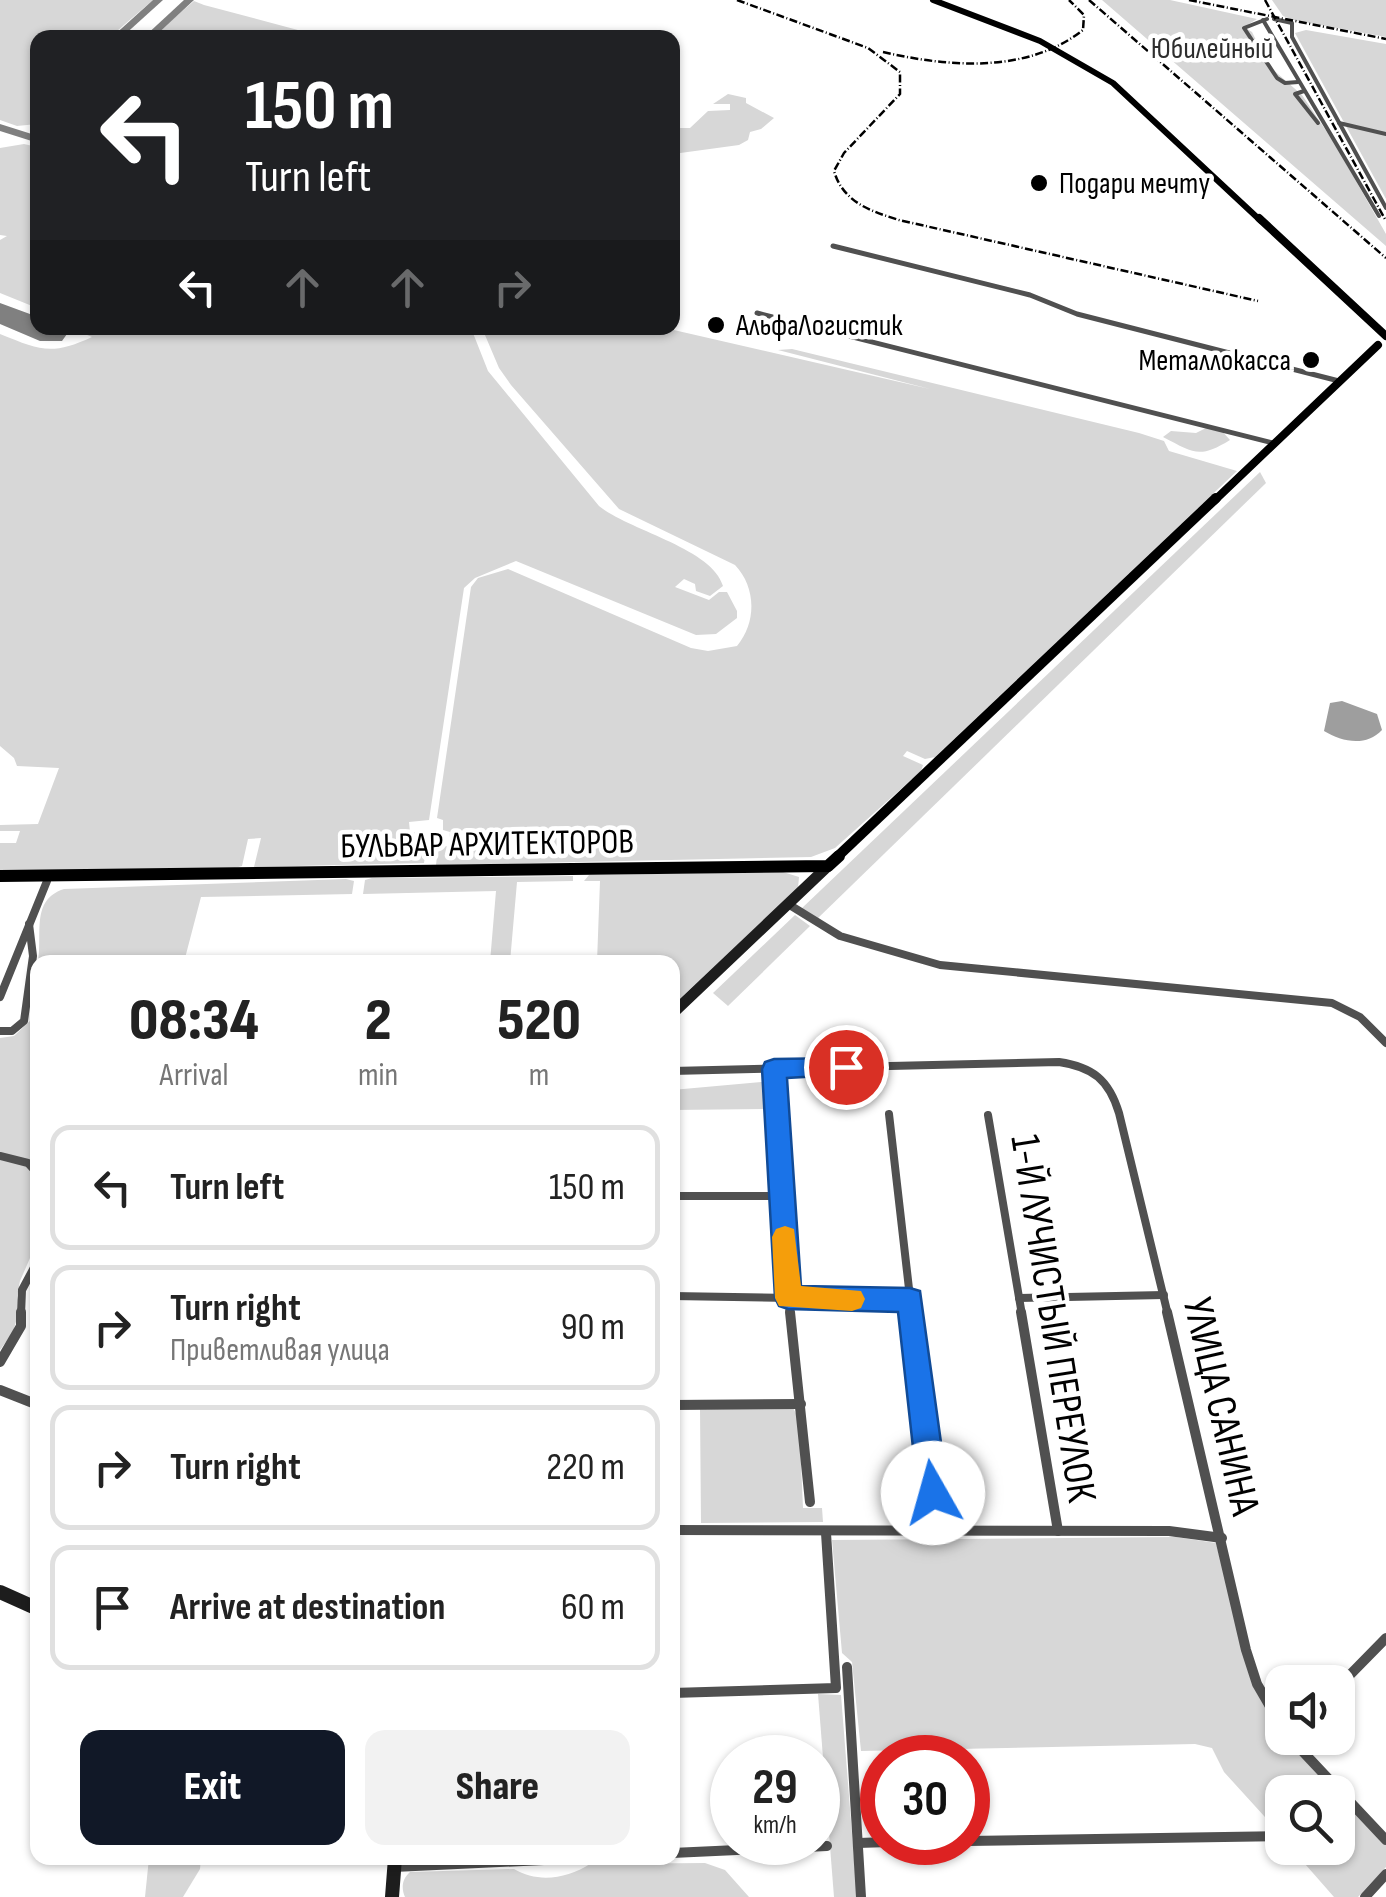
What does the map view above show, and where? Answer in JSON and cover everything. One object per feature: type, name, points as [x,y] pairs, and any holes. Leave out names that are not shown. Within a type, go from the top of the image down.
[{"type":"main road","points":[[680,1006],[1273,442],[1365,358],[1383,348],[1383,333],[1113,83],[1040,41],[932,0]]},
{"type":"main road","name":"БУЛЬВАР АРХИТЕКТОРОВ","points":[[0,879],[828,866]]},
{"type":"main road","points":[[0,1592],[30,1605]]},
{"type":"main road","points":[[392,1897],[395,1865]]},
{"type":"street","points":[[1263,20],[1379,216]]},
{"type":"street","points":[[1298,82],[1277,78],[1244,28],[1263,20],[1292,23],[1292,37],[1386,208]]},
{"type":"street","points":[[1304,91],[1295,94],[1318,123]]},
{"type":"street","points":[[1339,123],[1386,134]]},
{"type":"street","points":[[833,246],[1030,294],[1078,314],[1339,382]]},
{"type":"street","points":[[757,313],[1273,442]]},
{"type":"street","points":[[0,997],[48,878]]},
{"type":"street","points":[[788,904],[824,928],[910,960],[998,972],[1332,1003],[1360,1017],[1386,1043]]},
{"type":"street","points":[[30,924],[35,933],[33,955]]},
{"type":"street","points":[[0,1032],[12,1031],[24,1021],[30,979]]},
{"type":"street","name":"УЛИЦА САНИНА","points":[[774,1069],[1059,1062],[1096,1070],[1114,1095],[1246,1650],[1265,1697]]},
{"type":"street","points":[[680,1070],[774,1069],[788,1298],[810,1502]]},
{"type":"street","points":[[889,1114],[938,1532]]},
{"type":"street","name":"1-Й ЛУЧИСТЫЙ ПЕРЕУЛОК","points":[[988,1115],[1058,1531]]},
{"type":"street","points":[[0,1156],[30,1166]]},
{"type":"street","points":[[680,1196],[783,1196]]},
{"type":"street","points":[[0,1362],[21,1326],[22,1290],[30,1275]]},
{"type":"street","points":[[1019,1298],[1164,1295]]},
{"type":"street","points":[[680,1296],[910,1300]]},
{"type":"street","points":[[0,1390],[30,1402]]},
{"type":"street","points":[[680,1405],[801,1404]]},
{"type":"street","points":[[680,1530],[1169,1531],[1222,1538]]},
{"type":"street","points":[[680,1693],[836,1688],[826,1533]]},
{"type":"street","points":[[1355,1670],[1386,1638]]},
{"type":"street","points":[[847,1667],[861,1897]]},
{"type":"street","points":[[1305,1755],[1324,1775]]},
{"type":"street","points":[[1355,1808],[1386,1840]]},
{"type":"street","points":[[990,1841],[1265,1836]]},
{"type":"street","points":[[680,1853],[710,1851]]},
{"type":"street","points":[[1365,1897],[1386,1874]]},
{"type":"green space","points":[[0,0],[153,0],[118,30],[30,30],[30,125],[17,126],[0,120]]},
{"type":"green space","name":"Юбилейный","points":[[1102,0],[1170,0],[1257,19],[1244,27],[1252,32],[1269,66],[1302,95],[1335,144],[1386,234],[1386,246]]},
{"type":"green space","points":[[1272,0],[1386,0],[1386,37],[1293,20],[1283,16]]},
{"type":"green space","points":[[194,1],[298,30],[160,30]]},
{"type":"green space","name":"Юбилейный","points":[[1306,30],[1386,44],[1386,199],[1295,33]]},
{"type":"green space","points":[[728,94],[746,98],[746,103],[774,118],[750,132],[748,140],[739,145],[680,153],[680,128],[690,128],[708,111],[730,110],[730,104],[713,104]]},
{"type":"green space","points":[[30,145],[30,305],[0,293],[0,240],[7,236],[0,235],[0,148]]},
{"type":"green space","points":[[680,331],[930,389],[778,350],[792,349],[1139,433],[1164,441],[1169,451],[1237,471],[935,757],[925,759],[907,751],[903,756],[923,765],[921,771],[835,848],[811,857],[436,865],[438,847],[448,846],[450,832],[443,830],[443,820],[437,818],[471,587],[478,578],[508,569],[691,648],[708,651],[737,646],[751,616],[747,584],[735,565],[619,509],[499,368],[485,335],[680,335]]},
{"type":"green space","points":[[0,334],[46,349],[66,347],[92,337],[87,335],[474,335],[488,371],[599,506],[703,561],[723,586],[710,596],[696,591],[695,584],[684,579],[675,587],[709,600],[719,592],[727,592],[737,618],[716,634],[696,635],[516,561],[475,578],[464,588],[429,820],[409,822],[410,832],[428,834],[424,863],[254,867],[261,838],[248,839],[242,866],[231,869],[0,871],[0,843],[16,843],[20,831],[0,831],[0,825],[38,824],[59,768],[17,766],[0,746]]},
{"type":"green space","points":[[1208,427],[1221,430],[1230,440],[1211,450],[1196,452],[1163,437],[1171,431],[1196,433]]},
{"type":"green space","points":[[1260,472],[1266,483],[816,920],[801,909]]},
{"type":"green space","points":[[783,872],[799,877],[798,888],[680,998],[680,955],[597,955],[600,881],[584,881],[589,875]]},
{"type":"green space","points":[[573,876],[573,881],[517,882],[511,955],[491,955],[496,891],[363,894],[365,880]]},
{"type":"green space","points":[[354,881],[352,894],[201,897],[186,955],[38,955],[42,910],[53,894],[64,889]]},
{"type":"green space","points":[[795,915],[810,926],[728,1006],[713,993]]},
{"type":"green space","points":[[30,1021],[30,1258],[20,1281],[20,1308],[13,1332],[0,1350],[0,1038],[14,1036]]},
{"type":"green space","points":[[773,1081],[774,1109],[680,1110],[680,1089]]},
{"type":"green space","points":[[793,1408],[799,1419],[803,1508],[822,1508],[823,1522],[701,1523],[700,1409]]},
{"type":"green space","points":[[1176,1537],[1216,1543],[1248,1669],[1265,1704],[1265,1755],[1299,1755],[1319,1775],[1265,1775],[1265,1817],[1224,1772],[1212,1748],[1195,1744],[990,1748],[990,1735],[860,1735],[860,1741],[852,1662],[842,1653],[832,1540]]},
{"type":"green space","points":[[818,1694],[841,1695],[857,1897],[834,1897],[831,1865],[840,1865],[840,1735],[821,1735]]},
{"type":"green space","points":[[1355,1813],[1386,1845],[1386,1867],[1358,1897],[1334,1897],[1306,1865],[1355,1865]]},
{"type":"green space","points":[[705,1863],[725,1870],[749,1897],[405,1897],[403,1890],[410,1872],[514,1869],[532,1876],[552,1877],[588,1865]]},
{"type":"green space","points":[[148,1865],[200,1865],[183,1897],[145,1897]]},
{"type":"shaded area","points":[[1342,701],[1377,714],[1382,730],[1361,741],[1338,738],[1324,731],[1330,703]]},
{"type":"taxiway","points":[[124,30],[158,0]]},
{"type":"taxiway","points":[[156,30],[189,0]]},
{"type":"taxiway","points":[[0,127],[30,137]]},
{"type":"runway","points":[[0,313],[30,325]]},
{"type":"railway","points":[[737,0],[868,48],[900,72],[900,94],[844,153],[834,171],[844,190],[859,204],[899,220],[1258,301]]},
{"type":"railway","points":[[883,52],[960,63],[1012,60],[1037,54],[1083,30],[1084,15],[1069,0]]},
{"type":"railway","points":[[1089,0],[1386,258]]},
{"type":"railway","points":[[1189,0],[1274,17]]},
{"type":"railway","points":[[1265,0],[1274,17]]},
{"type":"railway","points":[[1274,17],[1386,39]]},
{"type":"railway","points":[[1274,17],[1386,221]]},
{"type":"slow traffic","points":[[785,1237],[788,1298],[852,1299]]},
{"type":"place","name":"Подари мечту","points":[[1039,183]]},
{"type":"place","name":"АльфаЛогистик","points":[[716,325]]},
{"type":"place","name":"Металлокасса","points":[[1311,360]]},
{"type":"route","points":[[846,1067],[774,1069],[788,1298],[910,1300],[933,1493]]}]
